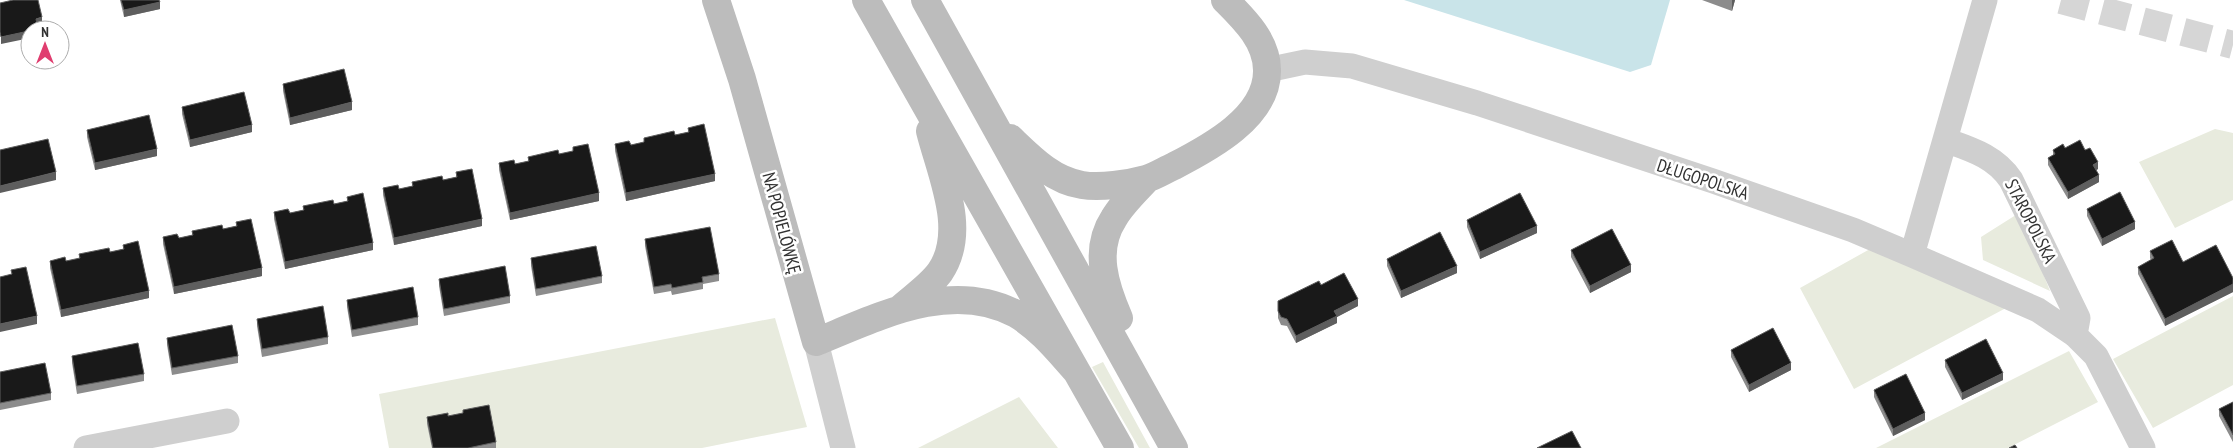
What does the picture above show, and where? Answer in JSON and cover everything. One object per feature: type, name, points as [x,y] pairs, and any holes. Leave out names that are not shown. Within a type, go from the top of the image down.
[{"type":"main road","name":"NA POPIELÓWKĘ","points":[[716,0],[742,79],[816,342]]},
{"type":"main road","points":[[866,0],[1120,448]]},
{"type":"main road","points":[[925,0],[1174,448]]},
{"type":"main road","points":[[993,121],[1030,158],[1060,179],[1083,185],[1147,179],[1213,146],[1240,124],[1254,107],[1266,84],[1267,70],[1264,50],[1256,35],[1226,0]]},
{"type":"main road","points":[[900,308],[939,274],[950,256],[953,240],[950,206],[921,95]]},
{"type":"main road","points":[[1147,179],[1113,218],[1104,239],[1102,258],[1106,287],[1131,344],[1152,409]]},
{"type":"main road","points":[[816,342],[900,308],[954,299],[984,303],[1016,314],[1043,335],[1077,372]]},
{"type":"street","points":[[1912,255],[1985,0]]},
{"type":"street","name":"DŁUGOPOLSKA","points":[[1267,70],[1305,62],[1352,66],[1477,103],[1712,181],[1853,230],[1912,255],[2038,310],[2075,335],[2096,356],[2144,448]]},
{"type":"street","name":"STAROPOLSKA","points":[[1945,140],[1987,156],[2006,172],[2078,318],[2075,335]]},
{"type":"street","name":"NA POPIELÓWKĘ","points":[[816,342],[843,448]]},
{"type":"street","points":[[86,448],[227,421]]},
{"type":"shaded area","points":[[2215,129],[2233,133],[2233,200],[2175,228],[2139,162]]},
{"type":"shaded area","points":[[2019,213],[2050,291],[1983,260],[1981,237]]},
{"type":"shaded area","points":[[1870,249],[2006,308],[1854,389],[1800,288]]},
{"type":"shaded area","points":[[2233,296],[2233,385],[2153,428],[2113,359]]},
{"type":"shaded area","points":[[775,318],[807,427],[702,448],[389,448],[379,394]]},
{"type":"shaded area","points":[[2069,351],[2098,402],[2008,448],[1876,448]]},
{"type":"shaded area","points":[[1103,362],[1150,448],[1139,448],[1092,367]]},
{"type":"shaded area","points":[[1019,397],[1058,448],[918,448]]},
{"type":"water","points":[[1404,0],[1670,0],[1651,65],[1630,72]]},
{"type":"building","points":[[13,0],[38,0],[42,17],[36,20],[20,20],[20,33],[1,37],[0,3]]},
{"type":"building","points":[[121,0],[159,0],[160,2],[124,10]]},
{"type":"building","points":[[344,69],[352,102],[290,118],[283,84]]},
{"type":"building","points":[[244,92],[252,125],[190,140],[182,107]]},
{"type":"building","points":[[149,115],[157,149],[95,163],[87,130]]},
{"type":"building","points":[[704,124],[715,174],[626,193],[615,144],[629,141],[631,145],[644,142],[644,138],[674,131],[675,135],[689,132],[688,128]]},
{"type":"building","points":[[48,139],[56,172],[0,186],[0,150]]},
{"type":"building","points":[[2080,140],[2085,150],[2090,148],[2098,162],[2093,165],[2099,175],[2068,192],[2048,158],[2055,154],[2053,150],[2063,144],[2065,148]]},
{"type":"building","points":[[588,144],[599,193],[510,213],[499,163],[514,160],[515,164],[529,161],[528,157],[558,150],[559,154],[573,151],[573,147]]},
{"type":"building","points":[[472,169],[482,219],[394,238],[383,188],[398,185],[399,189],[413,186],[412,182],[442,176],[443,180],[457,177],[456,172]]},
{"type":"building","points":[[2120,192],[2135,222],[2102,239],[2087,209]]},
{"type":"building","points":[[363,193],[373,243],[285,262],[274,212],[288,209],[290,213],[304,210],[303,206],[333,200],[334,204],[348,201],[347,197]]},
{"type":"building","points":[[1520,193],[1537,226],[1480,252],[1467,220]]},
{"type":"building","points":[[251,219],[262,268],[174,287],[163,237],[177,234],[179,238],[193,235],[192,231],[222,225],[223,229],[237,226],[236,222]]},
{"type":"building","points":[[710,227],[719,274],[702,277],[703,282],[672,288],[671,284],[654,287],[645,239]]},
{"type":"building","points":[[1612,229],[1631,265],[1590,286],[1571,250]]},
{"type":"building","points":[[1440,232],[1457,266],[1401,291],[1387,259]]},
{"type":"building","points":[[2172,240],[2183,262],[2216,245],[2233,278],[2233,284],[2165,319],[2138,267],[2154,258],[2150,251]]},
{"type":"building","points":[[138,241],[149,291],[61,310],[50,261],[65,257],[66,261],[80,258],[79,254],[109,248],[110,252],[124,249],[123,245]]},
{"type":"building","points":[[596,246],[602,276],[536,289],[531,258]]},
{"type":"building","points":[[505,266],[510,296],[444,309],[439,279]]},
{"type":"building","points":[[26,267],[37,316],[0,324],[0,277],[12,274],[11,270]]},
{"type":"building","points":[[1344,273],[1358,299],[1334,311],[1337,316],[1296,336],[1287,319],[1281,317],[1278,311],[1278,301],[1319,281],[1321,285]]},
{"type":"building","points":[[413,287],[418,317],[352,330],[347,300]]},
{"type":"building","points":[[323,306],[328,337],[262,349],[257,319]]},
{"type":"building","points":[[232,325],[238,356],[172,368],[167,338]]},
{"type":"building","points":[[1773,328],[1791,363],[1749,385],[1731,350]]},
{"type":"building","points":[[1986,339],[2003,373],[1962,393],[1945,360]]},
{"type":"building","points":[[138,343],[144,374],[77,386],[72,356]]},
{"type":"building","points":[[45,363],[51,393],[0,403],[0,372]]},
{"type":"building","points":[[1906,374],[1925,413],[1893,429],[1874,390]]},
{"type":"building","points":[[2233,402],[2233,435],[2219,409]]},
{"type":"building","points":[[489,405],[496,442],[468,448],[433,448],[427,417],[448,413],[448,416],[463,413],[463,410]]},
{"type":"building","points":[[1572,431],[1581,448],[1537,448]]},
{"type":"tunnel","points":[[2061,0],[2233,45]]}]
